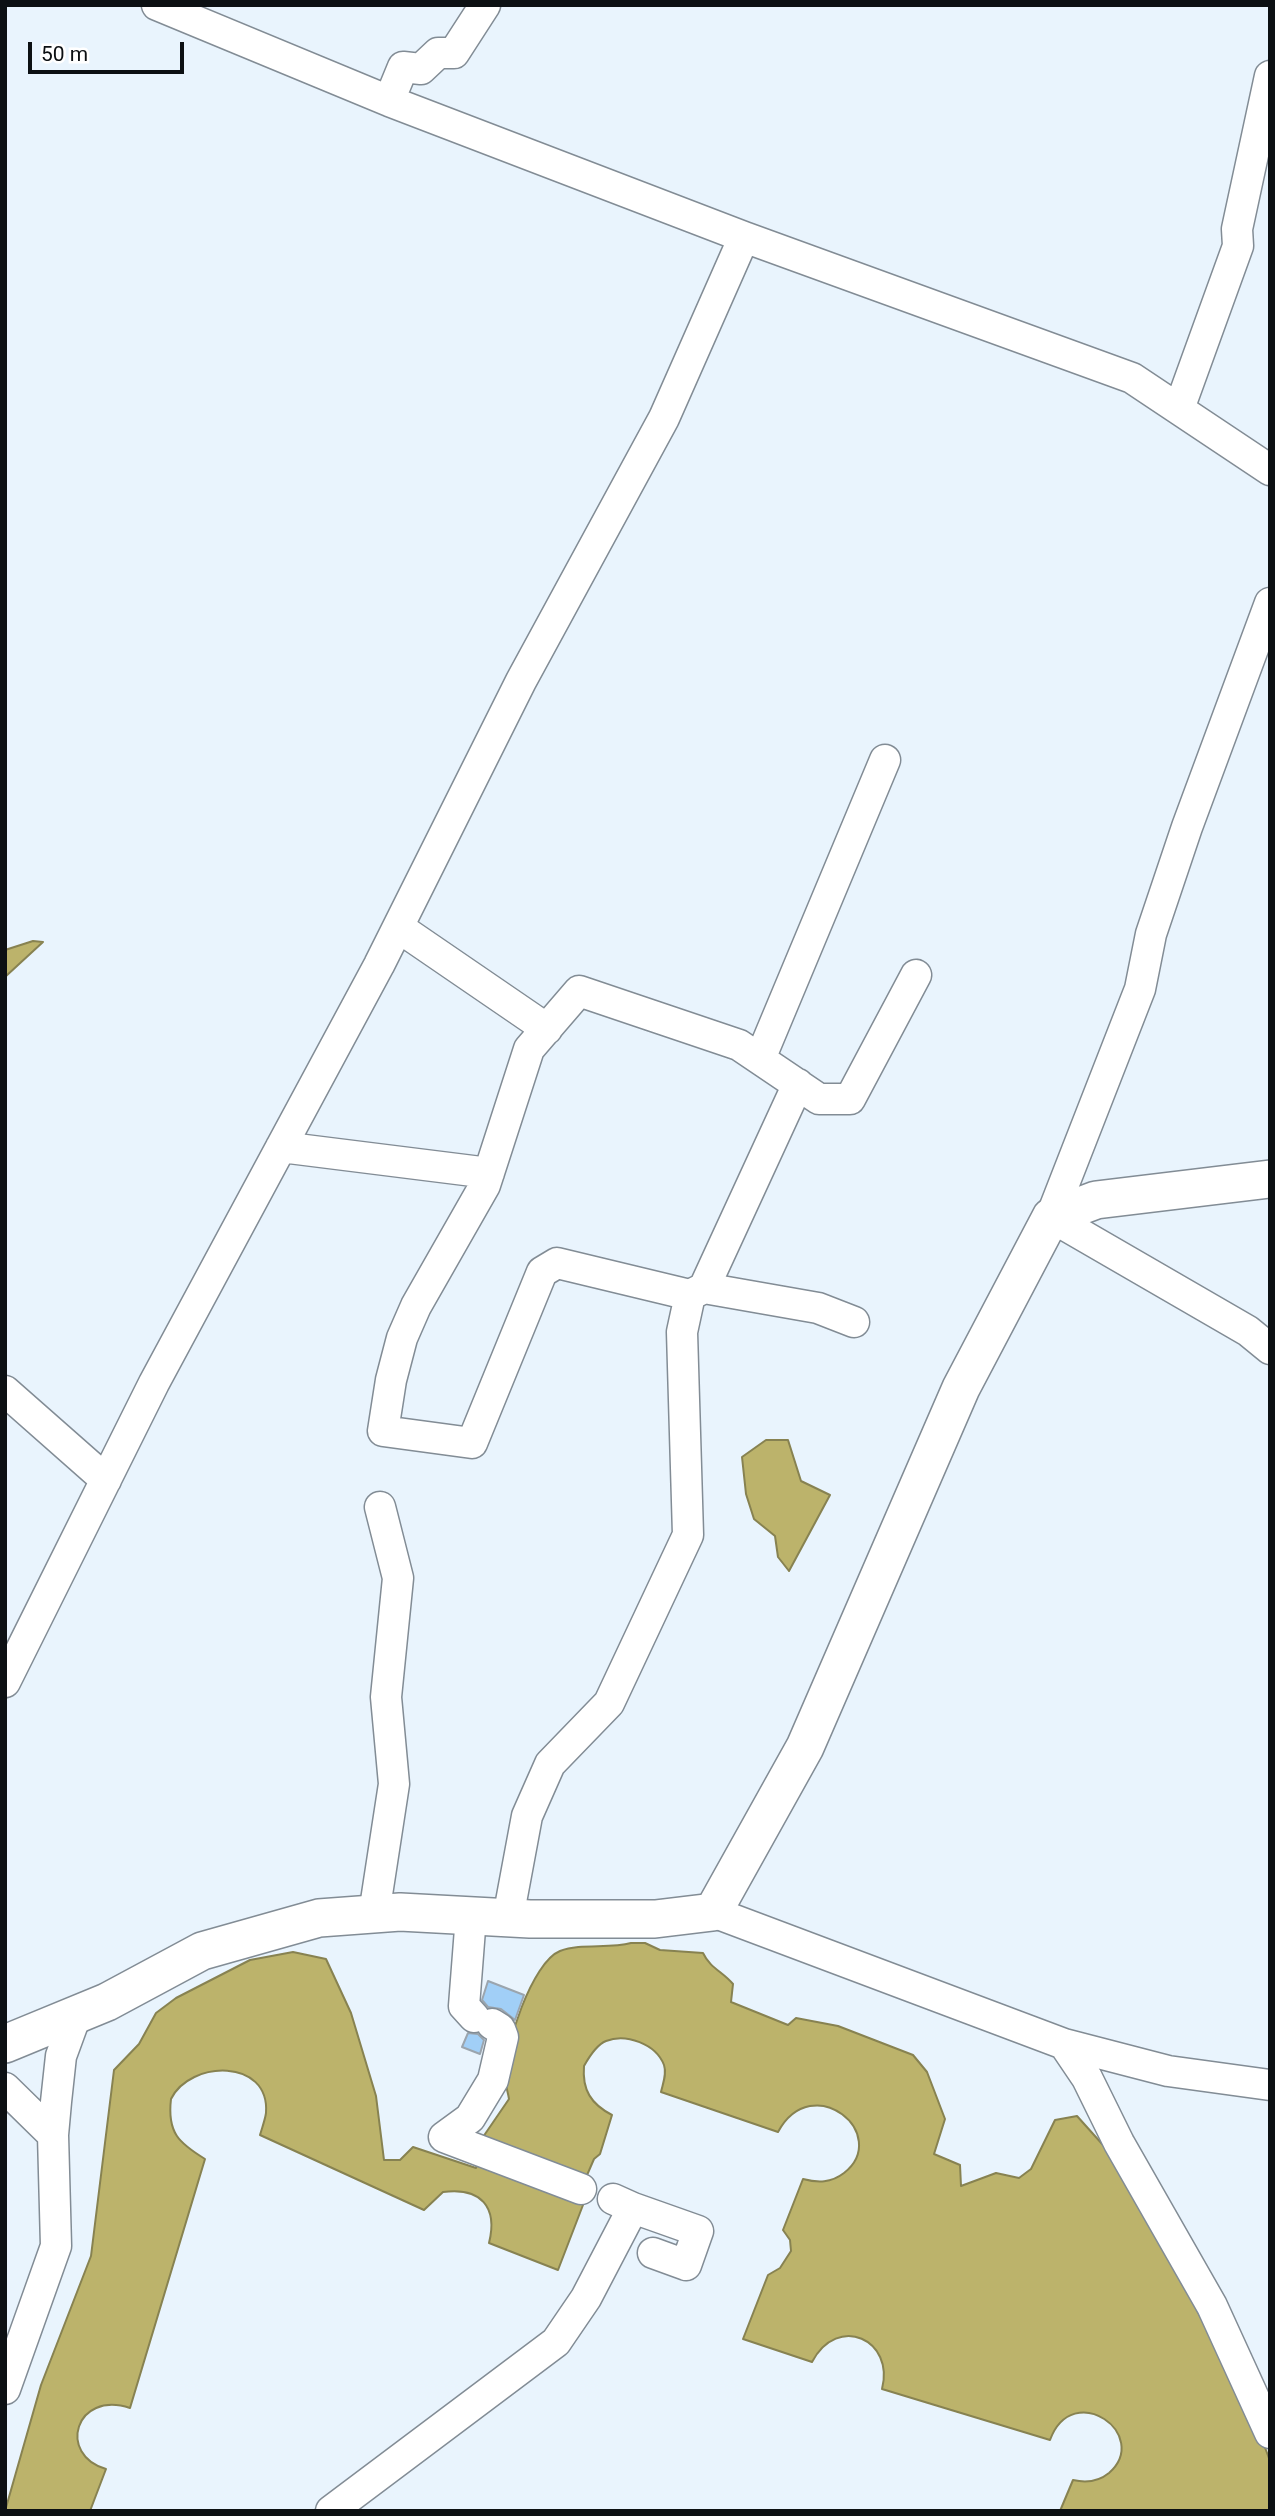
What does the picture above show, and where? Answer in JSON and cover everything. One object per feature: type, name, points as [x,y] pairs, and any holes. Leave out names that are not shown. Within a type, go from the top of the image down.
[{"type":"main road","points":[[5,2043],[107,2002],[202,1951],[318,1918],[374,1914],[655,1919],[713,1912],[805,1747],[961,1388],[1051,1217],[1096,1200],[1270,1179]]},
{"type":"street","points":[[157,5],[389,101],[744,237],[1132,378],[1270,470]]},
{"type":"street","points":[[389,101],[403,67],[421,69],[438,52],[454,53],[485,5]]},
{"type":"street","points":[[1179,410],[1238,246],[1237,229],[1270,76]]},
{"type":"street","points":[[5,1682],[155,1383],[398,927],[521,681],[664,418],[744,237]]},
{"type":"street","points":[[1270,603],[1151,934],[1140,989],[1051,1217],[1248,1331],[1270,1349]]},
{"type":"street","points":[[760,1059],[885,760]]},
{"type":"street","points":[[398,927],[547,1029]]},
{"type":"street","points":[[854,1322],[818,1308],[697,1292],[557,1263],[542,1272],[472,1443],[383,1432],[391,1380],[402,1338],[416,1306],[489,1173],[529,1049],[579,991],[739,1045],[819,1099],[850,1099],[916,975]]},
{"type":"street","points":[[508,1918],[527,1815],[550,1764],[609,1703],[688,1535],[682,1332],[697,1292],[798,1084]]},
{"type":"street","points":[[281,1147],[489,1173]]},
{"type":"street","points":[[5,1391],[106,1480]]},
{"type":"street","points":[[374,1914],[394,1784],[386,1697],[398,1578],[380,1507]]},
{"type":"street","points":[[713,1912],[1063,2044],[1168,2071],[1270,2085]]},
{"type":"street","points":[[471,1916],[464,2006],[500,2029],[503,2037],[493,2080],[470,2118],[444,2137],[578,2187]]},
{"type":"street","points":[[5,2389],[56,2246],[53,2135],[61,2056],[76,2015]]},
{"type":"street","points":[[1063,2044],[1087,2078],[1119,2143],[1212,2306],[1270,2433]]},
{"type":"street","points":[[5,2088],[53,2135]]},
{"type":"street","points":[[331,2511],[556,2342],[586,2298],[623,2204],[698,2231],[686,2265],[653,2253]]},
{"type":"shaded area","points":[[33,941],[43,942],[5,977],[5,950]]},
{"type":"shaded area","points":[[766,1440],[788,1440],[801,1481],[830,1495],[789,1571],[778,1557],[775,1536],[754,1519],[746,1494],[742,1457]]},
{"type":"shaded area","points":[[645,1943],[660,1950],[703,1953],[733,1984],[731,2002],[788,2025],[796,2018],[838,2026],[913,2055],[927,2072],[945,2119],[934,2154],[960,2165],[961,2186],[996,2173],[1019,2178],[1031,2169],[1055,2120],[1077,2116],[1129,2174],[1263,2442],[1270,2461],[1270,2511],[1060,2511],[1073,2480],[1101,2478],[1109,2473],[1120,2458],[1121,2443],[1115,2430],[1104,2419],[1090,2413],[1075,2414],[1061,2422],[1050,2440],[882,2389],[884,2372],[880,2357],[872,2346],[862,2339],[849,2336],[836,2339],[823,2347],[812,2362],[743,2339],[768,2275],[780,2268],[791,2251],[790,2240],[783,2230],[803,2179],[824,2181],[844,2173],[856,2158],[859,2142],[853,2126],[842,2114],[827,2107],[810,2106],[793,2114],[778,2132],[661,2092],[665,2072],[660,2058],[647,2046],[622,2038],[602,2043],[584,2066],[589,2095],[598,2106],[612,2115],[600,2154],[594,2159],[581,2189],[583,2205],[558,2270],[489,2243],[491,2219],[484,2202],[477,2196],[456,2191],[443,2192],[424,2210],[260,2135],[266,2113],[264,2095],[256,2082],[243,2074],[210,2072],[194,2077],[181,2086],[171,2099],[173,2129],[188,2148],[205,2159],[130,2408],[111,2405],[96,2408],[85,2416],[79,2426],[81,2451],[91,2462],[106,2469],[90,2511],[5,2511],[41,2385],[91,2256],[114,2070],[139,2044],[156,2013],[176,1998],[250,1960],[293,1952],[326,1959],[351,2013],[376,2096],[384,2160],[400,2160],[413,2147],[476,2168],[483,2137],[509,2099],[505,2077],[509,2047],[522,2007],[539,1971],[560,1951]]},
{"type":"building","points":[[488,1981],[524,1995],[515,2020],[501,2009],[488,2007],[482,2000]]},
{"type":"building","points":[[468,2033],[478,2034],[484,2040],[480,2054],[462,2047]]}]
